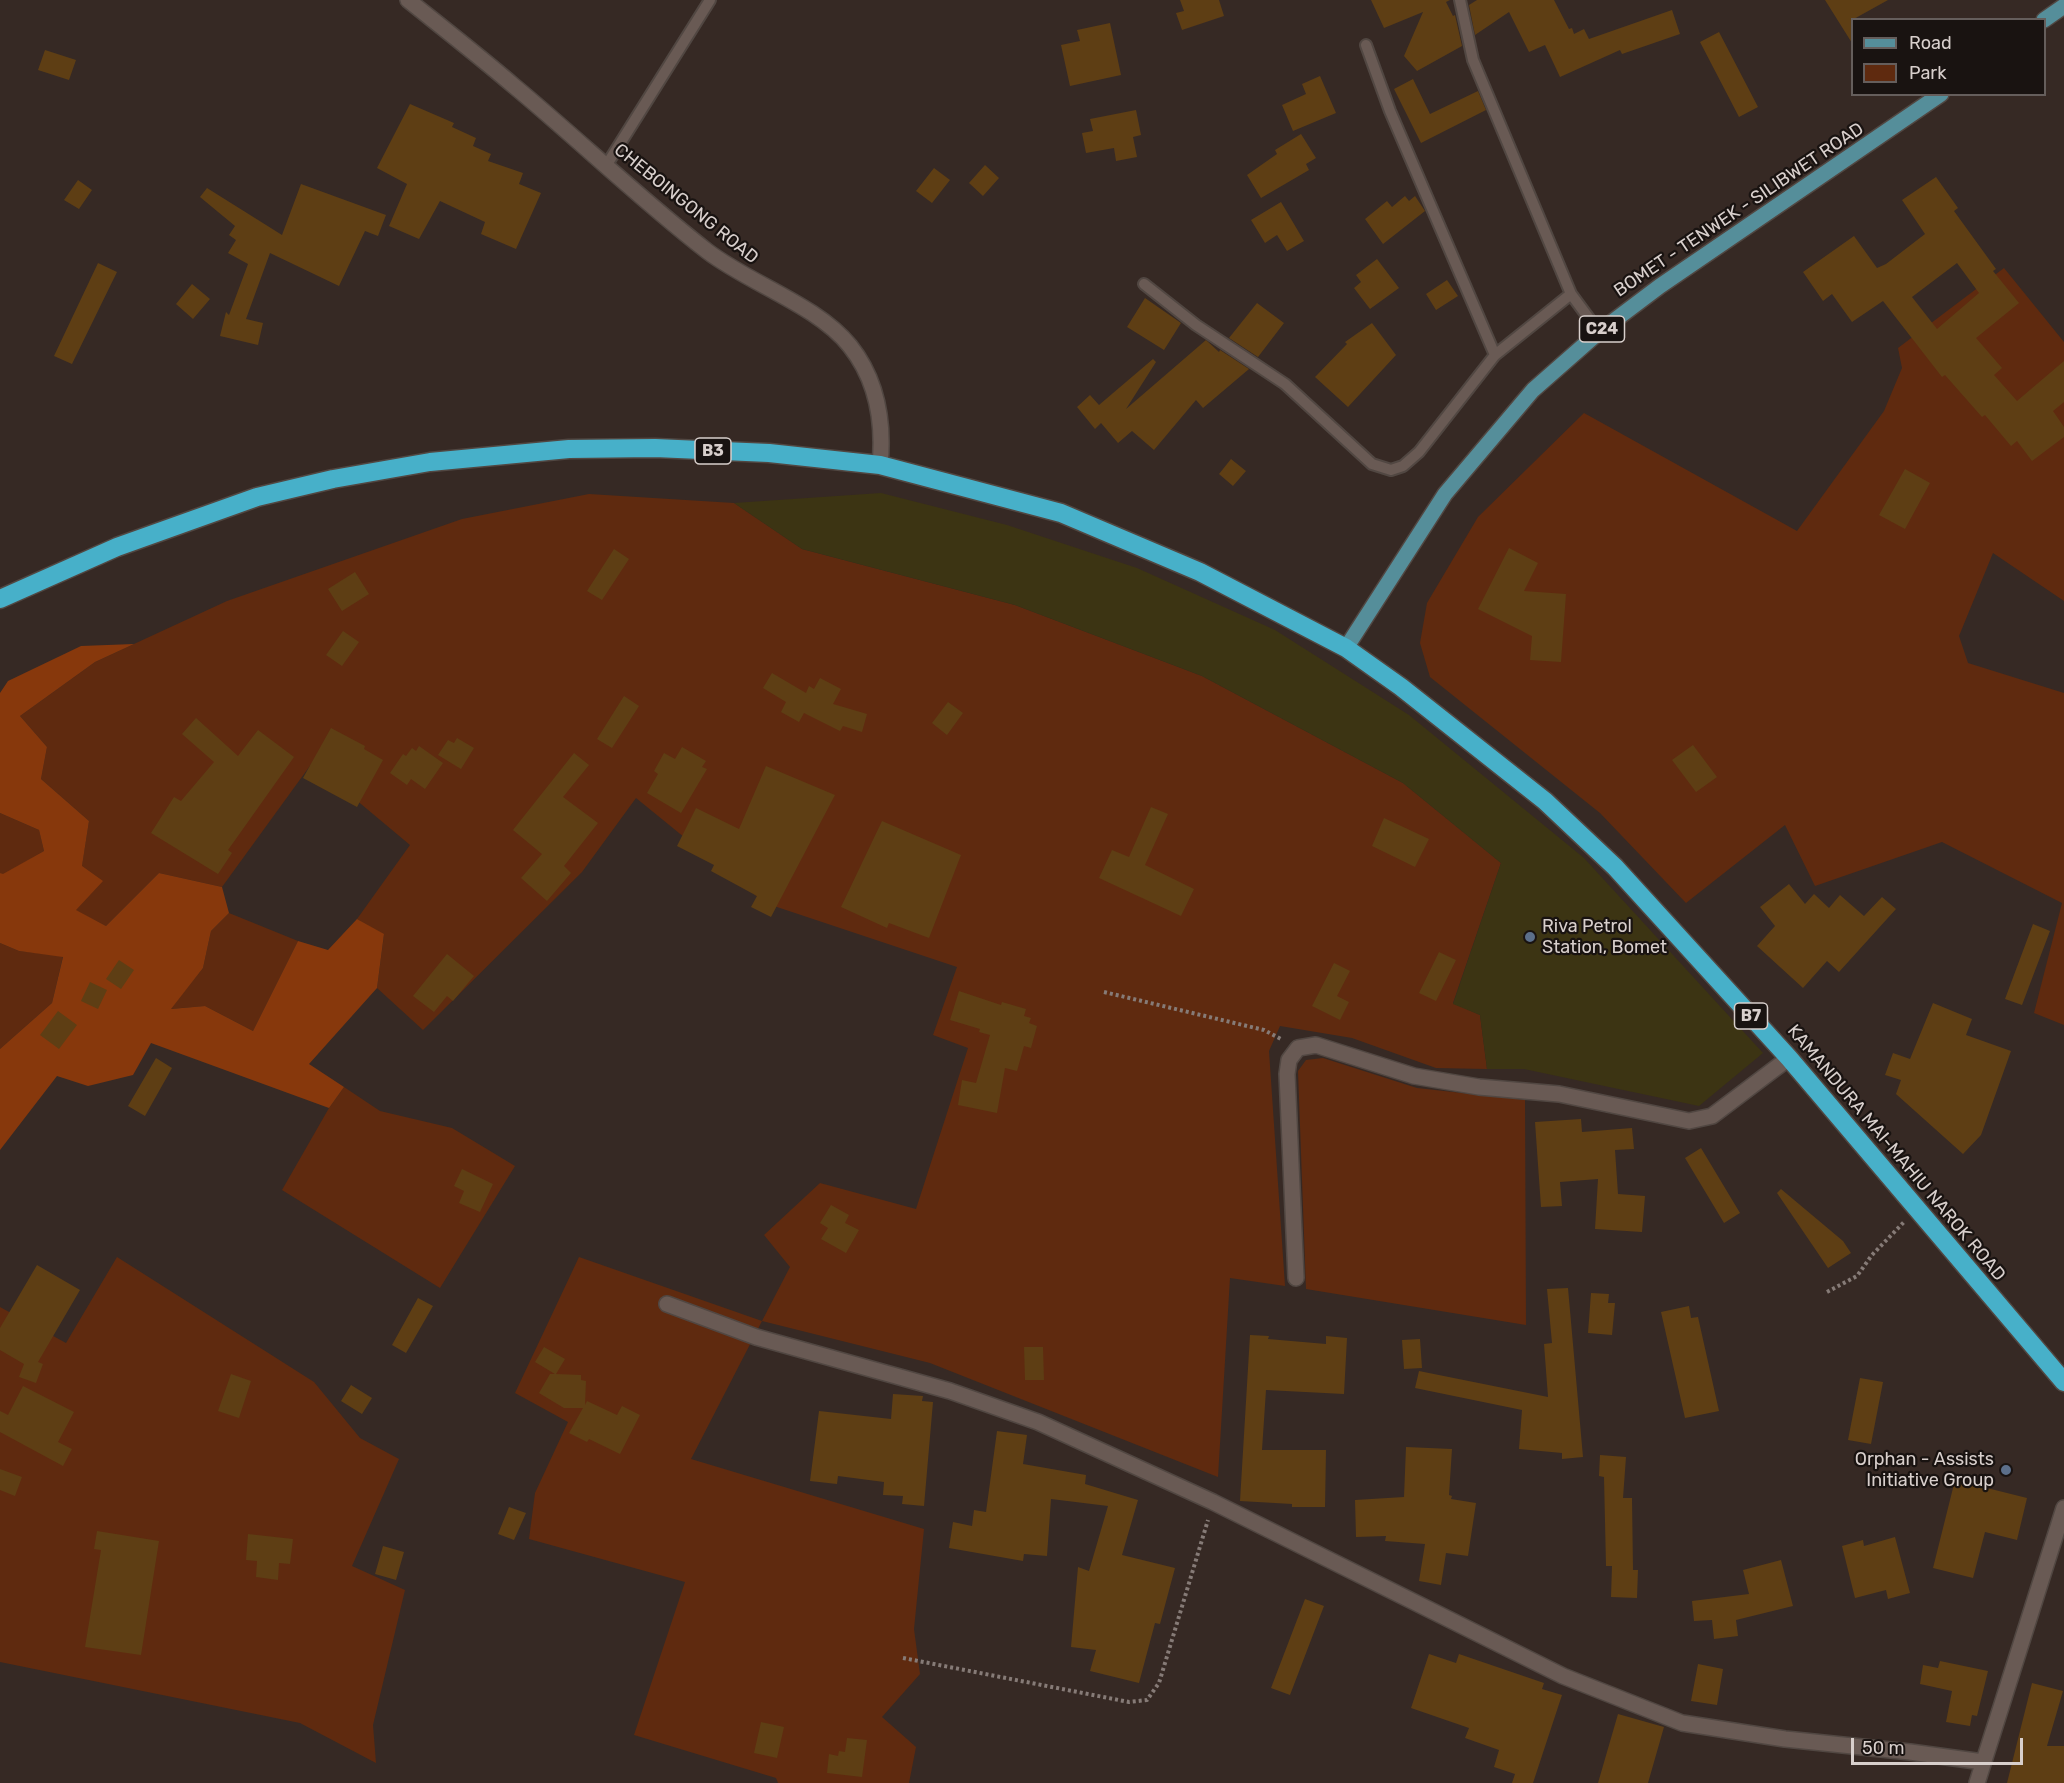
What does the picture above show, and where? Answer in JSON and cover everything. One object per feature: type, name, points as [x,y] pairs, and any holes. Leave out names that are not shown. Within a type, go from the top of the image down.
[{"type":"highway","name":"B3","points":[[0,599],[117,547],[257,497],[333,479],[430,462],[569,448],[655,448],[769,453],[880,465],[1061,513],[1200,572],[1346,648],[1401,687]]},
{"type":"highway","name":"KAMANDURA MAI-MAHIU NAROK ROAD","points":[[1401,687],[1538,794],[1606,859],[1788,1058],[2064,1383]]},
{"type":"main road","points":[[2046,19],[2064,6]]},
{"type":"main road","name":"BOMET - TENWEK - SILIBWET ROAD","points":[[1346,648],[1426,522],[1480,449],[1533,390],[1599,332],[1660,286],[1938,96]]},
{"type":"street","name":"CHEBOINGONG ROAD","points":[[408,0],[514,85],[709,252],[744,277],[831,326],[851,347],[879,404],[883,432],[880,465]]},
{"type":"street","points":[[1296,1278],[1287,1074],[1289,1060],[1298,1048],[1307,1045],[1325,1046],[1414,1076],[1479,1087],[1558,1094],[1689,1120],[1712,1116],[1788,1058]]},
{"type":"street","points":[[667,1304],[756,1337],[950,1391],[1038,1422],[1213,1502],[1563,1676],[1682,1723],[1785,1739],[1983,1762]]},
{"type":"street","points":[[1977,1783],[2058,1547],[2064,1508]]},
{"type":"lane","points":[[606,166],[710,0]]},
{"type":"lane","points":[[1460,0],[1473,60],[1571,294],[1599,332]]},
{"type":"lane","points":[[1366,45],[1390,111],[1496,355]]},
{"type":"lane","points":[[1144,284],[1196,325],[1285,384],[1372,464],[1391,470],[1403,466],[1419,452],[1496,355],[1571,294]]},
{"type":"path","points":[[1104,992],[1264,1030],[1298,1048]]},
{"type":"path","points":[[1827,1292],[1857,1276],[1872,1255],[1918,1209]]},
{"type":"path","points":[[903,1658],[1129,1702],[1147,1700],[1159,1683],[1213,1502]]},
{"type":"green space","points":[[2004,268],[2064,342],[2064,601],[1993,553],[1959,636],[1968,663],[2064,693],[2064,1025],[2034,1013],[2062,903],[1942,842],[1815,886],[1785,825],[1686,903],[1600,813],[1430,677],[1420,643],[1427,603],[1478,517],[1584,413],[1797,531],[1884,411],[1902,368],[1898,348]]},
{"type":"green space","points":[[589,494],[734,503],[802,549],[1015,605],[1202,676],[1403,783],[1501,863],[1453,1003],[1480,1015],[1487,1069],[1436,1068],[1352,1038],[1280,1026],[1269,1051],[1285,1286],[1230,1278],[1218,1477],[930,1363],[762,1321],[790,1267],[764,1235],[820,1183],[916,1209],[968,1048],[933,1035],[957,967],[765,903],[636,798],[582,872],[423,1030],[377,988],[384,935],[357,919],[410,845],[312,763],[222,887],[159,873],[106,926],[75,910],[89,821],[41,779],[47,747],[20,716],[95,662],[227,601],[462,519]]},
{"type":"green space","points":[[0,813],[39,830],[44,851],[3,875],[0,873]]},
{"type":"green space","points":[[229,913],[298,941],[253,1031],[205,1006],[170,1009],[203,968],[211,931]]},
{"type":"green space","points":[[0,943],[19,951],[63,956],[52,1003],[0,1049]]},
{"type":"green space","points":[[1323,1058],[1417,1088],[1525,1100],[1526,1325],[1306,1289],[1298,1071],[1306,1060]]},
{"type":"green space","points":[[344,1087],[380,1111],[452,1128],[515,1166],[440,1288],[282,1190],[329,1108]]},
{"type":"green space","points":[[117,1257],[314,1382],[360,1438],[399,1459],[352,1566],[405,1590],[373,1725],[376,1763],[300,1723],[0,1662],[0,1307],[66,1343]]},
{"type":"green space","points":[[579,1257],[762,1321],[691,1459],[924,1529],[914,1629],[920,1674],[882,1717],[916,1747],[909,1783],[778,1783],[776,1778],[634,1735],[685,1582],[529,1539],[535,1493],[568,1422],[515,1393]]},
{"type":"shaded area","points":[[134,644],[95,662],[20,716],[47,747],[41,779],[89,821],[82,866],[103,881],[76,910],[106,926],[159,873],[222,887],[229,913],[211,931],[203,968],[171,1009],[205,1006],[253,1031],[298,941],[328,950],[357,919],[384,934],[377,988],[309,1064],[344,1087],[329,1108],[151,1043],[133,1075],[88,1086],[57,1076],[0,1150],[0,1049],[52,1003],[63,957],[19,951],[0,943],[0,873],[3,874],[44,851],[39,830],[0,813],[0,693],[8,681],[81,646]]},
{"type":"sand","points":[[881,493],[1007,525],[1137,568],[1275,630],[1409,715],[1584,858],[1763,1053],[1699,1106],[1524,1069],[1487,1069],[1480,1015],[1453,1004],[1501,863],[1403,783],[1202,676],[1015,605],[802,549],[734,503]]},
{"type":"building","points":[[1180,0],[1219,0],[1224,16],[1182,30],[1176,13],[1184,11]]},
{"type":"building","points":[[1371,0],[1450,0],[1446,2],[1453,16],[1455,15],[1462,46],[1417,71],[1404,56],[1423,12],[1384,28]]},
{"type":"building","points":[[1477,0],[1554,0],[1569,29],[1572,28],[1574,34],[1584,29],[1589,39],[1672,10],[1680,34],[1622,54],[1620,50],[1560,77],[1545,45],[1529,52],[1509,12],[1475,35],[1469,5]]},
{"type":"building","points":[[1825,0],[1888,0],[1856,18],[1851,18],[1851,41]]},
{"type":"building","points":[[1110,23],[1121,75],[1070,86],[1061,45],[1080,41],[1077,30]]},
{"type":"building","points":[[1719,32],[1758,107],[1739,117],[1700,42]]},
{"type":"building","points":[[45,50],[76,60],[69,80],[38,70]]},
{"type":"building","points":[[1320,76],[1336,113],[1293,131],[1282,105],[1306,94],[1302,84]]},
{"type":"building","points":[[1413,79],[1430,114],[1478,91],[1486,110],[1421,143],[1394,89]]},
{"type":"building","points":[[410,104],[454,123],[452,127],[476,138],[473,146],[491,154],[488,161],[523,173],[519,184],[541,193],[516,249],[481,234],[485,222],[440,201],[419,239],[389,226],[407,184],[377,168]]},
{"type":"building","points":[[1136,110],[1141,135],[1133,137],[1137,157],[1116,161],[1114,148],[1086,153],[1082,133],[1093,131],[1090,119]]},
{"type":"building","points":[[1301,134],[1316,158],[1306,164],[1309,170],[1261,198],[1247,175],[1277,154],[1275,150]]},
{"type":"building","points":[[985,165],[999,178],[983,196],[969,183]]},
{"type":"building","points":[[934,168],[950,180],[932,203],[916,191]]},
{"type":"building","points":[[1936,177],[1958,208],[1954,211],[1996,269],[1993,271],[2019,303],[1976,338],[2002,368],[1994,375],[2017,401],[2064,361],[2064,402],[2053,411],[2064,427],[2064,437],[2032,461],[2017,441],[2011,446],[1985,415],[1982,417],[1945,375],[1942,377],[1883,301],[1852,322],[1832,294],[1823,301],[1803,272],[1854,236],[1877,268],[1886,264],[1925,234],[1902,200]],"holes":[[[1957,263],[1979,293],[1937,329],[1912,297]]]},
{"type":"building","points":[[78,180],[92,190],[79,209],[64,200]]},
{"type":"building","points":[[301,184],[386,215],[378,236],[365,231],[339,286],[270,253],[246,319],[263,323],[258,345],[220,336],[226,312],[229,315],[248,264],[228,253],[236,240],[229,235],[235,226],[200,197],[207,188],[282,235]]},
{"type":"building","points":[[1405,196],[1409,201],[1415,196],[1425,211],[1383,244],[1365,219],[1387,201],[1392,207]]},
{"type":"building","points":[[1281,202],[1304,241],[1287,251],[1277,235],[1265,243],[1251,220]]},
{"type":"building","points":[[1377,259],[1399,288],[1370,309],[1354,288],[1361,282],[1356,275]]},
{"type":"building","points":[[98,263],[117,272],[72,364],[54,356]]},
{"type":"building","points":[[1447,280],[1458,296],[1436,310],[1426,294]]},
{"type":"building","points":[[192,284],[210,299],[193,319],[176,304]]},
{"type":"building","points":[[1145,298],[1181,323],[1164,350],[1127,327]]},
{"type":"building","points":[[1257,303],[1284,323],[1258,357],[1229,338]]},
{"type":"building","points":[[1372,323],[1396,355],[1348,407],[1315,377],[1347,344],[1345,342]]},
{"type":"building","points":[[1206,340],[1219,352],[1220,350],[1249,369],[1203,408],[1196,400],[1154,450],[1132,431],[1118,443],[1101,423],[1095,429],[1077,407],[1090,395],[1099,405],[1153,359],[1156,362],[1126,409]]},
{"type":"building","points":[[1231,459],[1246,471],[1233,486],[1219,474]]},
{"type":"building","points":[[1905,469],[1930,483],[1905,529],[1879,515]]},
{"type":"building","points":[[1509,548],[1538,563],[1524,591],[1566,594],[1561,662],[1530,660],[1532,636],[1478,609]]},
{"type":"building","points":[[614,549],[629,559],[602,600],[587,591]]},
{"type":"building","points":[[355,572],[369,594],[342,611],[328,589]]},
{"type":"building","points":[[343,631],[359,642],[342,666],[326,655]]},
{"type":"building","points":[[772,673],[806,693],[809,686],[814,689],[820,678],[841,689],[833,704],[867,714],[862,732],[843,726],[840,731],[804,713],[799,722],[781,712],[786,702],[763,688]]},
{"type":"building","points":[[624,696],[639,706],[612,748],[597,739]]},
{"type":"building","points":[[948,702],[963,713],[947,735],[932,723]]},
{"type":"building","points":[[196,718],[238,756],[258,730],[294,757],[228,850],[232,853],[218,874],[151,833],[174,797],[181,801],[214,762],[182,734]]},
{"type":"building","points":[[331,728],[365,746],[364,749],[383,760],[357,807],[303,778]]},
{"type":"building","points":[[457,738],[474,748],[461,769],[438,755],[448,740],[454,743]]},
{"type":"building","points":[[1693,745],[1717,777],[1696,792],[1672,760]]},
{"type":"building","points":[[419,746],[443,763],[425,789],[411,779],[407,785],[390,773],[403,754],[406,756],[412,748],[416,751]]},
{"type":"building","points":[[682,747],[706,761],[702,767],[707,769],[681,813],[647,793],[658,774],[654,771],[664,753],[675,759]]},
{"type":"building","points":[[574,753],[589,765],[563,797],[598,823],[564,866],[571,873],[547,901],[521,878],[542,854],[513,830]]},
{"type":"building","points":[[766,766],[835,795],[771,917],[751,907],[757,896],[711,871],[714,865],[677,846],[696,808],[739,829]]},
{"type":"building","points":[[1151,807],[1168,814],[1145,865],[1194,889],[1181,916],[1099,878],[1112,850],[1129,857]]},
{"type":"building","points":[[1384,818],[1429,839],[1415,867],[1372,846]]},
{"type":"building","points":[[882,821],[961,855],[929,938],[889,923],[887,928],[841,907]]},
{"type":"building","points":[[1789,884],[1805,904],[1814,894],[1829,908],[1840,895],[1864,916],[1882,897],[1896,909],[1839,972],[1827,961],[1803,988],[1757,946],[1775,926],[1760,907]]},
{"type":"building","points":[[2033,924],[2050,931],[2022,1005],[2005,999]]},
{"type":"building","points":[[1439,952],[1456,960],[1436,1001],[1419,993]]},
{"type":"building","points":[[447,954],[474,976],[453,1001],[447,996],[434,1012],[413,996]]},
{"type":"building","points":[[119,960],[134,970],[121,989],[106,979]]},
{"type":"building","points":[[1334,963],[1350,971],[1337,996],[1349,1002],[1340,1020],[1312,1006]]},
{"type":"building","points":[[90,982],[107,990],[98,1009],[81,1001]]},
{"type":"building","points":[[959,991],[1001,1005],[1002,1002],[1026,1009],[1024,1016],[1031,1018],[1029,1023],[1037,1026],[1031,1048],[1024,1046],[1017,1071],[1005,1068],[997,1113],[958,1105],[962,1080],[976,1083],[990,1035],[979,1032],[980,1029],[950,1020]]},
{"type":"building","points":[[1933,1003],[1972,1019],[1966,1035],[2011,1051],[1981,1135],[1963,1154],[1896,1094],[1901,1080],[1885,1075],[1893,1053],[1910,1059]]},
{"type":"building","points":[[58,1011],[77,1025],[59,1049],[40,1035]]},
{"type":"building","points":[[156,1058],[172,1068],[145,1116],[128,1106]]},
{"type":"building","points":[[1581,1119],[1582,1132],[1632,1128],[1634,1149],[1615,1150],[1618,1194],[1645,1196],[1642,1232],[1595,1229],[1598,1179],[1560,1182],[1562,1206],[1541,1207],[1535,1122]]},
{"type":"building","points":[[1701,1148],[1740,1213],[1724,1223],[1685,1158]]},
{"type":"building","points":[[462,1169],[493,1184],[480,1212],[459,1203],[464,1191],[454,1186]]},
{"type":"building","points":[[1781,1189],[1843,1241],[1851,1253],[1828,1268],[1777,1193]]},
{"type":"building","points":[[831,1205],[849,1215],[845,1223],[859,1230],[846,1253],[821,1239],[828,1228],[820,1223]]},
{"type":"building","points":[[37,1265],[80,1290],[38,1362],[43,1364],[36,1383],[19,1377],[24,1364],[0,1350],[0,1328]]},
{"type":"building","points":[[1568,1288],[1583,1457],[1562,1459],[1562,1453],[1519,1449],[1522,1410],[1415,1388],[1419,1371],[1548,1397],[1544,1344],[1552,1343],[1547,1289]]},
{"type":"building","points":[[1591,1293],[1609,1294],[1608,1303],[1615,1303],[1612,1335],[1588,1333]]},
{"type":"building","points":[[418,1298],[433,1306],[406,1353],[392,1345]]},
{"type":"building","points":[[1689,1306],[1691,1318],[1698,1317],[1719,1411],[1685,1418],[1661,1312]]},
{"type":"building","points":[[1250,1335],[1269,1336],[1268,1339],[1326,1344],[1326,1336],[1347,1338],[1344,1394],[1266,1390],[1262,1450],[1326,1450],[1325,1507],[1292,1507],[1292,1504],[1240,1501]]},
{"type":"building","points":[[1420,1339],[1422,1368],[1404,1369],[1402,1340]]},
{"type":"building","points":[[544,1347],[565,1359],[556,1374],[581,1375],[581,1380],[586,1381],[585,1405],[587,1401],[617,1415],[622,1406],[640,1415],[620,1454],[589,1439],[587,1442],[569,1433],[583,1408],[564,1408],[539,1393],[550,1374],[555,1374],[535,1362]]},
{"type":"building","points":[[1024,1347],[1043,1347],[1044,1380],[1025,1380]]},
{"type":"building","points":[[231,1374],[251,1381],[239,1418],[218,1411]]},
{"type":"building","points":[[1860,1378],[1883,1382],[1871,1444],[1848,1440]]},
{"type":"building","points":[[351,1385],[372,1398],[362,1414],[341,1401]]},
{"type":"building","points":[[23,1386],[74,1412],[58,1442],[72,1449],[63,1466],[0,1432],[0,1411],[8,1415]]},
{"type":"building","points":[[893,1394],[923,1396],[922,1401],[933,1402],[924,1506],[902,1504],[903,1496],[883,1495],[884,1482],[838,1476],[837,1484],[810,1481],[819,1411],[891,1419]]},
{"type":"building","points":[[997,1431],[1027,1435],[1023,1464],[1086,1475],[1085,1484],[1138,1500],[1122,1555],[1175,1568],[1160,1624],[1155,1623],[1139,1683],[1090,1671],[1096,1650],[1071,1647],[1078,1567],[1089,1571],[1108,1506],[1051,1499],[1047,1556],[1024,1554],[1023,1561],[949,1548],[953,1522],[972,1526],[974,1510],[986,1512]]},
{"type":"building","points":[[1406,1447],[1452,1449],[1449,1495],[1452,1496],[1451,1499],[1476,1503],[1468,1556],[1446,1553],[1441,1585],[1419,1581],[1425,1544],[1385,1541],[1386,1536],[1356,1537],[1355,1500],[1404,1497]]},
{"type":"building","points":[[1600,1455],[1626,1457],[1623,1498],[1632,1498],[1633,1570],[1638,1570],[1637,1598],[1611,1597],[1612,1566],[1606,1566],[1604,1477],[1599,1476]]},
{"type":"building","points":[[0,1469],[22,1477],[15,1496],[0,1490]]},
{"type":"building","points":[[1955,1480],[2027,1498],[2017,1540],[1985,1532],[1973,1578],[1933,1568]]},
{"type":"building","points":[[509,1507],[526,1513],[514,1540],[498,1534]]},
{"type":"building","points":[[97,1531],[159,1541],[141,1655],[85,1647],[101,1550],[94,1549]]},
{"type":"building","points":[[248,1534],[293,1539],[290,1564],[279,1563],[278,1580],[256,1577],[257,1561],[246,1560]]},
{"type":"building","points":[[1895,1537],[1910,1593],[1888,1599],[1886,1590],[1855,1598],[1842,1546],[1863,1540],[1864,1546]]},
{"type":"building","points":[[383,1546],[404,1552],[396,1580],[375,1574]]},
{"type":"building","points":[[1781,1560],[1793,1606],[1736,1620],[1738,1636],[1714,1639],[1712,1620],[1694,1621],[1692,1601],[1749,1594],[1743,1570]]},
{"type":"building","points":[[1305,1599],[1324,1606],[1290,1695],[1271,1688]]},
{"type":"building","points":[[1429,1654],[1456,1663],[1459,1654],[1544,1683],[1542,1689],[1562,1695],[1533,1783],[1512,1783],[1515,1774],[1494,1767],[1499,1750],[1465,1738],[1469,1728],[1411,1708]]},
{"type":"building","points":[[1940,1661],[1988,1671],[1977,1716],[1972,1715],[1970,1726],[1946,1722],[1952,1691],[1920,1684],[1923,1665],[1938,1668]]},
{"type":"building","points":[[1698,1664],[1723,1669],[1717,1705],[1691,1701]]},
{"type":"building","points":[[2032,1683],[2063,1691],[2047,1746],[2064,1746],[2064,1783],[2007,1783]]},
{"type":"building","points":[[1618,1714],[1664,1727],[1648,1783],[1598,1783]]},
{"type":"building","points":[[761,1722],[784,1727],[777,1758],[754,1753]]},
{"type":"building","points":[[847,1738],[867,1740],[862,1777],[827,1773],[829,1754],[838,1756],[839,1751],[845,1752]]},
{"type":"place","name":"Riva Petrol Station, Bomet","points":[[1530,937]]},
{"type":"place","name":"Orphan - Assists Initiative Group","points":[[2006,1470]]}]
